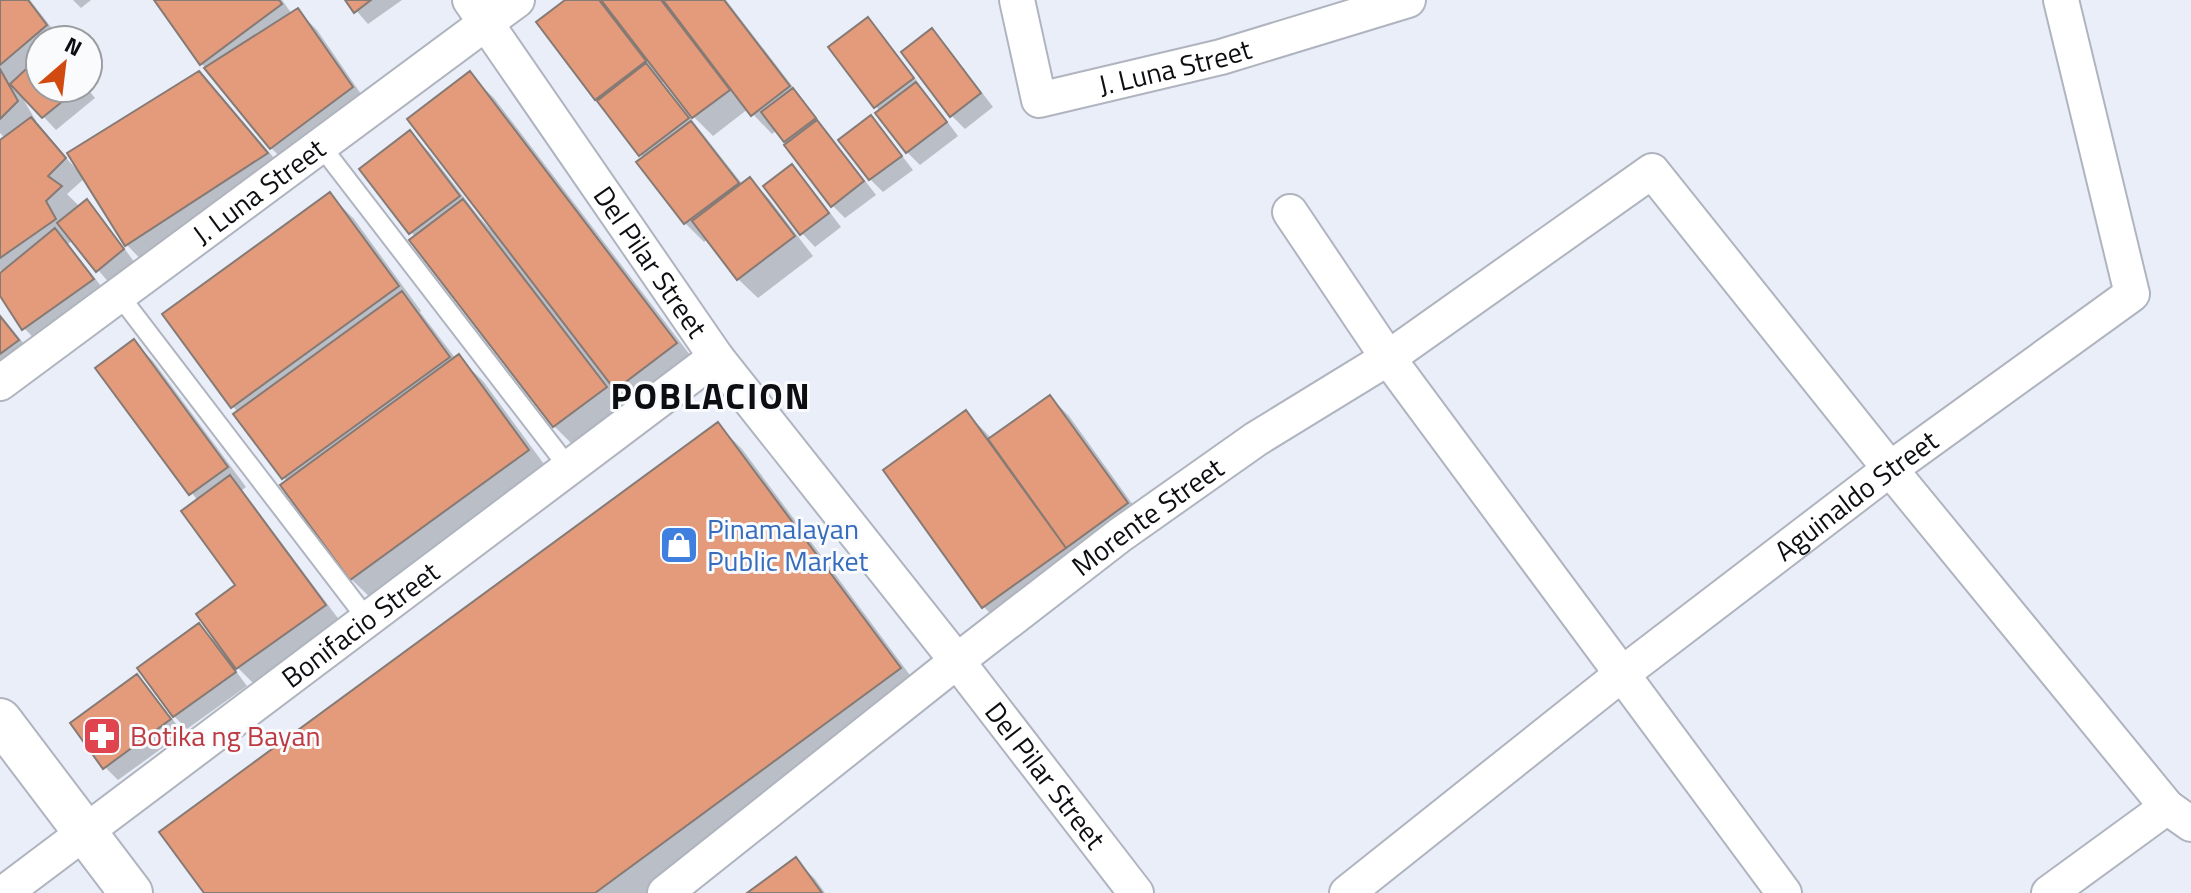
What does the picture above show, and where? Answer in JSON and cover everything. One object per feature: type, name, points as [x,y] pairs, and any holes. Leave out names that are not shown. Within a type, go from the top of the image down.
[{"type":"street","name":"J. Luna Street","points":[[0,383],[321,146],[478,12],[517,0]]},
{"type":"street","name":"J. Luna Street","points":[[1017,0],[1039,100],[1221,57],[1408,0]]},
{"type":"street","name":"Aguinaldo Street","points":[[1347,893],[1622,674],[1890,469],[2132,294],[2061,0]]},
{"type":"street","name":"Del Pilar Street","points":[[478,12],[716,357],[1136,893]]},
{"type":"street","name":"Morente Street","points":[[665,893],[1120,535],[1256,439],[1388,358],[1652,171],[1890,469]]},
{"type":"street","points":[[1290,212],[1388,358],[1784,893]]},
{"type":"street","name":"Bonifacio Street","points":[[4,893],[716,357]]},
{"type":"street","points":[[1890,469],[2179,816],[2049,893]]},
{"type":"street","points":[[0,720],[131,893]]},
{"type":"lane","points":[[321,146],[569,468]]},
{"type":"lane","points":[[119,295],[367,619]]},
{"type":"building","points":[[0,0],[28,0],[46,24],[24,24],[24,45],[0,65]]},
{"type":"building","points":[[154,0],[279,0],[282,4],[200,65]]},
{"type":"building","points":[[345,0],[371,0],[354,13]]},
{"type":"building","points":[[565,0],[599,0],[646,61],[595,100],[536,22]]},
{"type":"building","points":[[601,0],[661,0],[730,90],[692,118]]},
{"type":"building","points":[[663,0],[724,0],[790,86],[751,116]]},
{"type":"building","points":[[298,8],[353,87],[270,149],[204,68]]},
{"type":"building","points":[[868,17],[914,78],[874,108],[828,47]]},
{"type":"building","points":[[932,28],[981,93],[950,117],[901,52]]},
{"type":"building","points":[[646,63],[689,118],[639,156],[597,101]]},
{"type":"building","points":[[0,69],[18,101],[0,119]]},
{"type":"building","points":[[24,71],[24,99],[10,84]]},
{"type":"building","points":[[199,71],[268,153],[125,246],[67,153]]},
{"type":"building","points":[[470,71],[677,343],[615,390],[407,119]]},
{"type":"building","points":[[916,82],[947,122],[906,153],[875,113]]},
{"type":"building","points":[[793,88],[816,118],[784,142],[761,112]]},
{"type":"building","points":[[29,104],[59,104],[42,118]]},
{"type":"building","points":[[871,115],[902,156],[869,180],[838,140]]},
{"type":"building","points":[[31,117],[66,158],[48,176],[62,186],[46,201],[56,219],[0,258],[0,140]]},
{"type":"building","points":[[817,120],[864,181],[831,207],[784,145]]},
{"type":"building","points":[[691,121],[739,183],[684,224],[636,162]]},
{"type":"building","points":[[410,130],[460,196],[409,234],[359,169]]},
{"type":"building","points":[[792,164],[829,213],[800,235],[763,186]]},
{"type":"building","points":[[750,177],[795,236],[737,280],[692,221]]},
{"type":"building","points":[[330,192],[399,286],[231,408],[162,314]]},
{"type":"building","points":[[87,199],[124,249],[96,272],[57,223]]},
{"type":"building","points":[[463,199],[607,387],[553,427],[409,240]]},
{"type":"building","points":[[55,228],[94,279],[22,330],[0,296],[0,273]]},
{"type":"building","points":[[402,291],[450,357],[282,479],[233,414]]},
{"type":"building","points":[[0,316],[19,340],[0,354]]},
{"type":"building","points":[[134,339],[228,467],[189,495],[95,368]]},
{"type":"building","points":[[459,354],[529,450],[350,580],[280,485]]},
{"type":"building","points":[[1050,395],[1128,503],[1066,548],[988,439]]},
{"type":"building","points":[[966,410],[1066,548],[982,608],[883,470]]},
{"type":"building","name":"Pinamalayan Public Market","points":[[718,422],[901,668],[595,893],[204,893],[159,832]]},
{"type":"building","points":[[230,475],[326,605],[236,669],[196,614],[235,585],[181,511]]},
{"type":"building","points":[[199,623],[236,672],[173,717],[137,668]]},
{"type":"building","points":[[137,674],[171,719],[103,769],[70,723]]},
{"type":"building","points":[[796,857],[822,893],[747,893]]},
{"type":"place","name":"Pinamalayan Public Market","points":[[679,545]]},
{"type":"place","name":"Botika ng Bayan","points":[[102,736]]},
{"type":"district","name":"POBLACION","points":[[711,396]]}]
